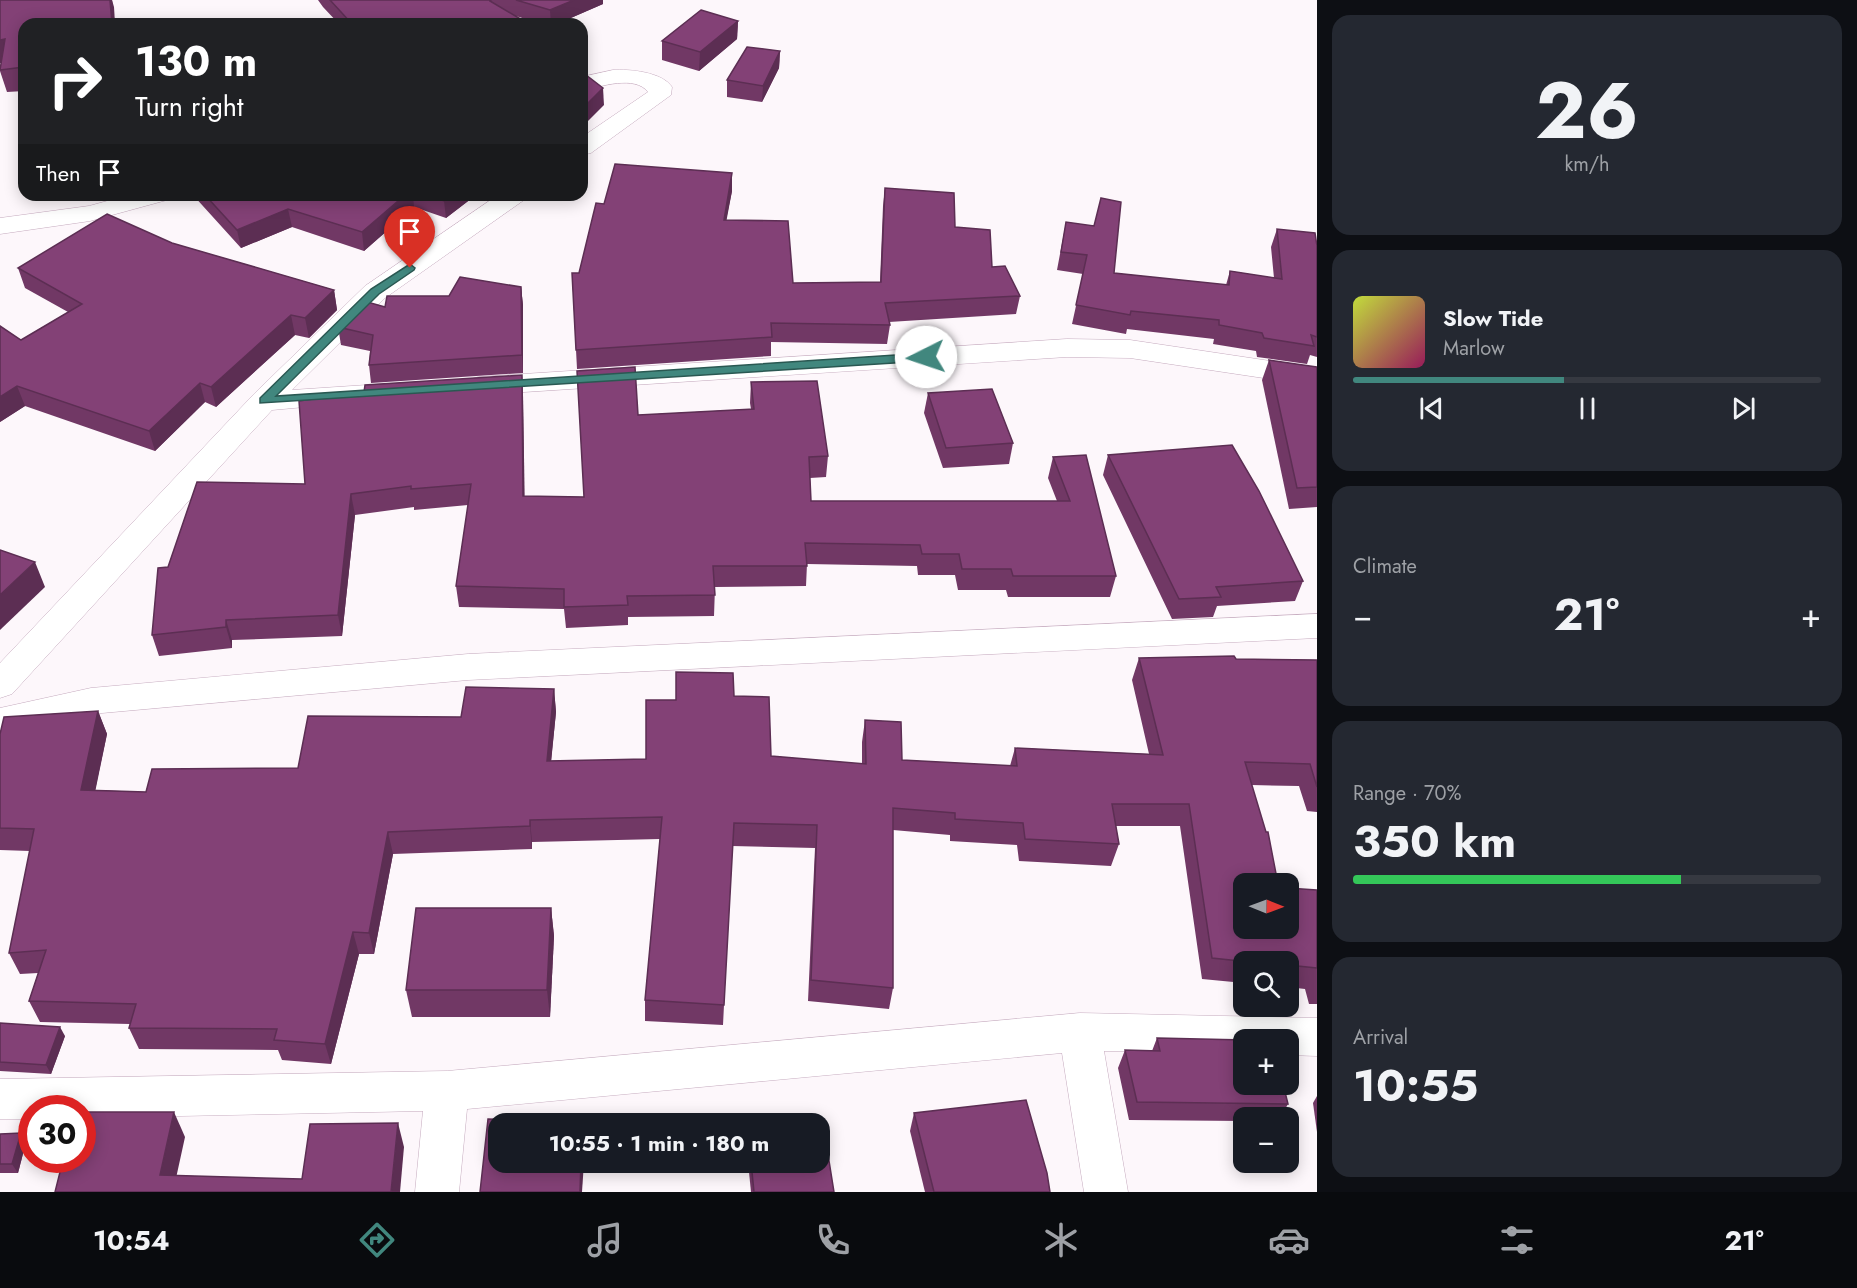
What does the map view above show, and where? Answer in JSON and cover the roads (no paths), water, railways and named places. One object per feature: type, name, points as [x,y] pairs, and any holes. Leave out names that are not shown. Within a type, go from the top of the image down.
[{"type":"street","points":[[588,83],[624,74],[643,78],[661,87],[659,95],[588,144]]},
{"type":"street","points":[[0,226],[90,213],[135,201]]},
{"type":"street","points":[[0,685],[264,401],[375,292],[506,201]]},
{"type":"street","points":[[453,388],[1067,348],[1130,349],[1317,377]]},
{"type":"street","points":[[264,401],[406,391]]},
{"type":"street","points":[[0,722],[91,701],[468,667],[1317,627]]},
{"type":"street","points":[[1080,1032],[1106,1192]]},
{"type":"street","points":[[0,1099],[447,1092],[1080,1032],[1317,1037]]},
{"type":"street","points":[[437,1192],[447,1092]]}]
